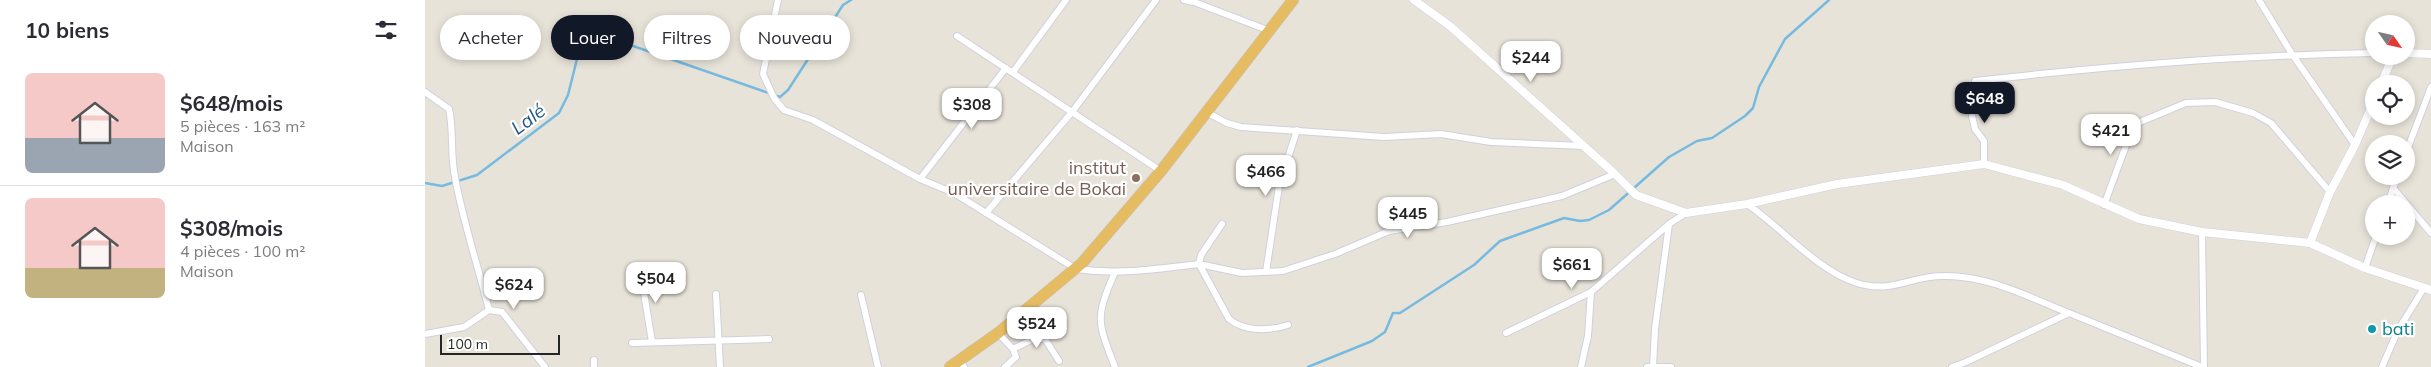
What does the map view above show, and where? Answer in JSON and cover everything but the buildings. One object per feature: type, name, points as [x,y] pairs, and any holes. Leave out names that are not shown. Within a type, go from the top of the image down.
[{"type":"highway","points":[[949,367],[962,364],[1076,269],[1161,171],[1293,0]]},
{"type":"street","points":[[778,0],[763,74],[774,98],[784,110],[813,120],[920,179],[954,193],[1076,269],[1115,272],[1199,264],[1242,273],[1283,270],[1335,254],[1389,231],[1447,222],[1562,196],[1615,174]]},
{"type":"street","points":[[1013,72],[1067,0]]},
{"type":"street","points":[[986,213],[1072,112],[1156,0]]},
{"type":"street","points":[[1184,0],[1194,2],[1270,32]]},
{"type":"street","points":[[1415,0],[1450,26],[1615,174],[1635,196],[1686,213]]},
{"type":"street","points":[[2259,0],[2292,54],[2355,145]]},
{"type":"street","points":[[957,36],[1161,171]]},
{"type":"street","points":[[1984,164],[1984,141],[1975,129],[1972,116],[1975,81],[2076,69],[2292,54],[2365,53]]},
{"type":"street","points":[[2415,53],[2431,54]]},
{"type":"street","points":[[920,179],[1006,68]]},
{"type":"street","points":[[2413,135],[2431,87]]},
{"type":"street","points":[[425,92],[449,109],[452,122],[450,150],[456,182],[489,310]]},
{"type":"street","points":[[2104,205],[2131,132],[2140,122],[2186,103],[2215,102],[2253,113],[2271,123],[2330,192]]},
{"type":"street","points":[[1207,112],[1227,123],[1241,127],[1384,137],[1441,134],[1491,142],[1584,146]]},
{"type":"street","points":[[2311,243],[2330,192],[2365,122]]},
{"type":"street","points":[[1266,272],[1279,186],[1297,130]]},
{"type":"street","points":[[1506,333],[1591,292],[1669,224],[1686,213],[1747,204],[1837,184],[1984,164],[2063,185],[2104,205],[2139,219],[2202,232],[2311,243],[2365,268],[2427,289],[2398,330],[2382,367]]},
{"type":"street","points":[[2391,195],[2394,185]]},
{"type":"street","points":[[2393,188],[2431,233]]},
{"type":"street","points":[[1747,204],[1767,218],[1802,250],[1854,282],[1884,288],[1898,286],[1921,278],[1943,276],[1979,278],[2203,367],[2202,232]]},
{"type":"street","points":[[1222,224],[1201,254],[1199,264],[1229,319],[1236,325],[1273,330],[1288,325]]},
{"type":"street","points":[[1653,366],[1655,329],[1669,224]]},
{"type":"street","points":[[2365,268],[2373,245]]},
{"type":"street","points":[[640,268],[652,342]]},
{"type":"street","points":[[1115,272],[1103,300],[1100,316],[1101,331],[1115,367]]},
{"type":"street","points":[[1581,367],[1589,329],[1591,292]]},
{"type":"street","points":[[716,294],[720,367]]},
{"type":"street","points":[[861,295],[878,367]]},
{"type":"street","points":[[425,334],[464,327],[489,310],[502,312],[545,367]]},
{"type":"street","points":[[1952,367],[2069,313]]},
{"type":"street","points":[[998,333],[1013,349],[1016,357],[1005,367]]},
{"type":"street","points":[[632,343],[769,339]]},
{"type":"street","points":[[1013,349],[1033,339],[1045,339],[1059,361]]},
{"type":"street","points":[[1647,367],[1671,367]]},
{"type":"waterway","name":"Lalé","points":[[425,183],[442,186],[477,175],[559,113],[568,95],[578,55],[595,39],[610,38],[780,97],[788,90],[843,5],[851,0]]},
{"type":"waterway","points":[[1308,367],[1372,341],[1385,332],[1393,313],[1400,313],[1474,265],[1500,241],[1564,218],[1580,221],[1589,220],[1609,210],[1669,157],[1697,141],[1712,138],[1745,116],[1753,108],[1759,87],[1785,39],[1829,0]]},
{"type":"place","name":"institut universitaire de Bokai","points":[[1136,178]]},
{"type":"place","name":"bati","points":[[2372,329]]}]
